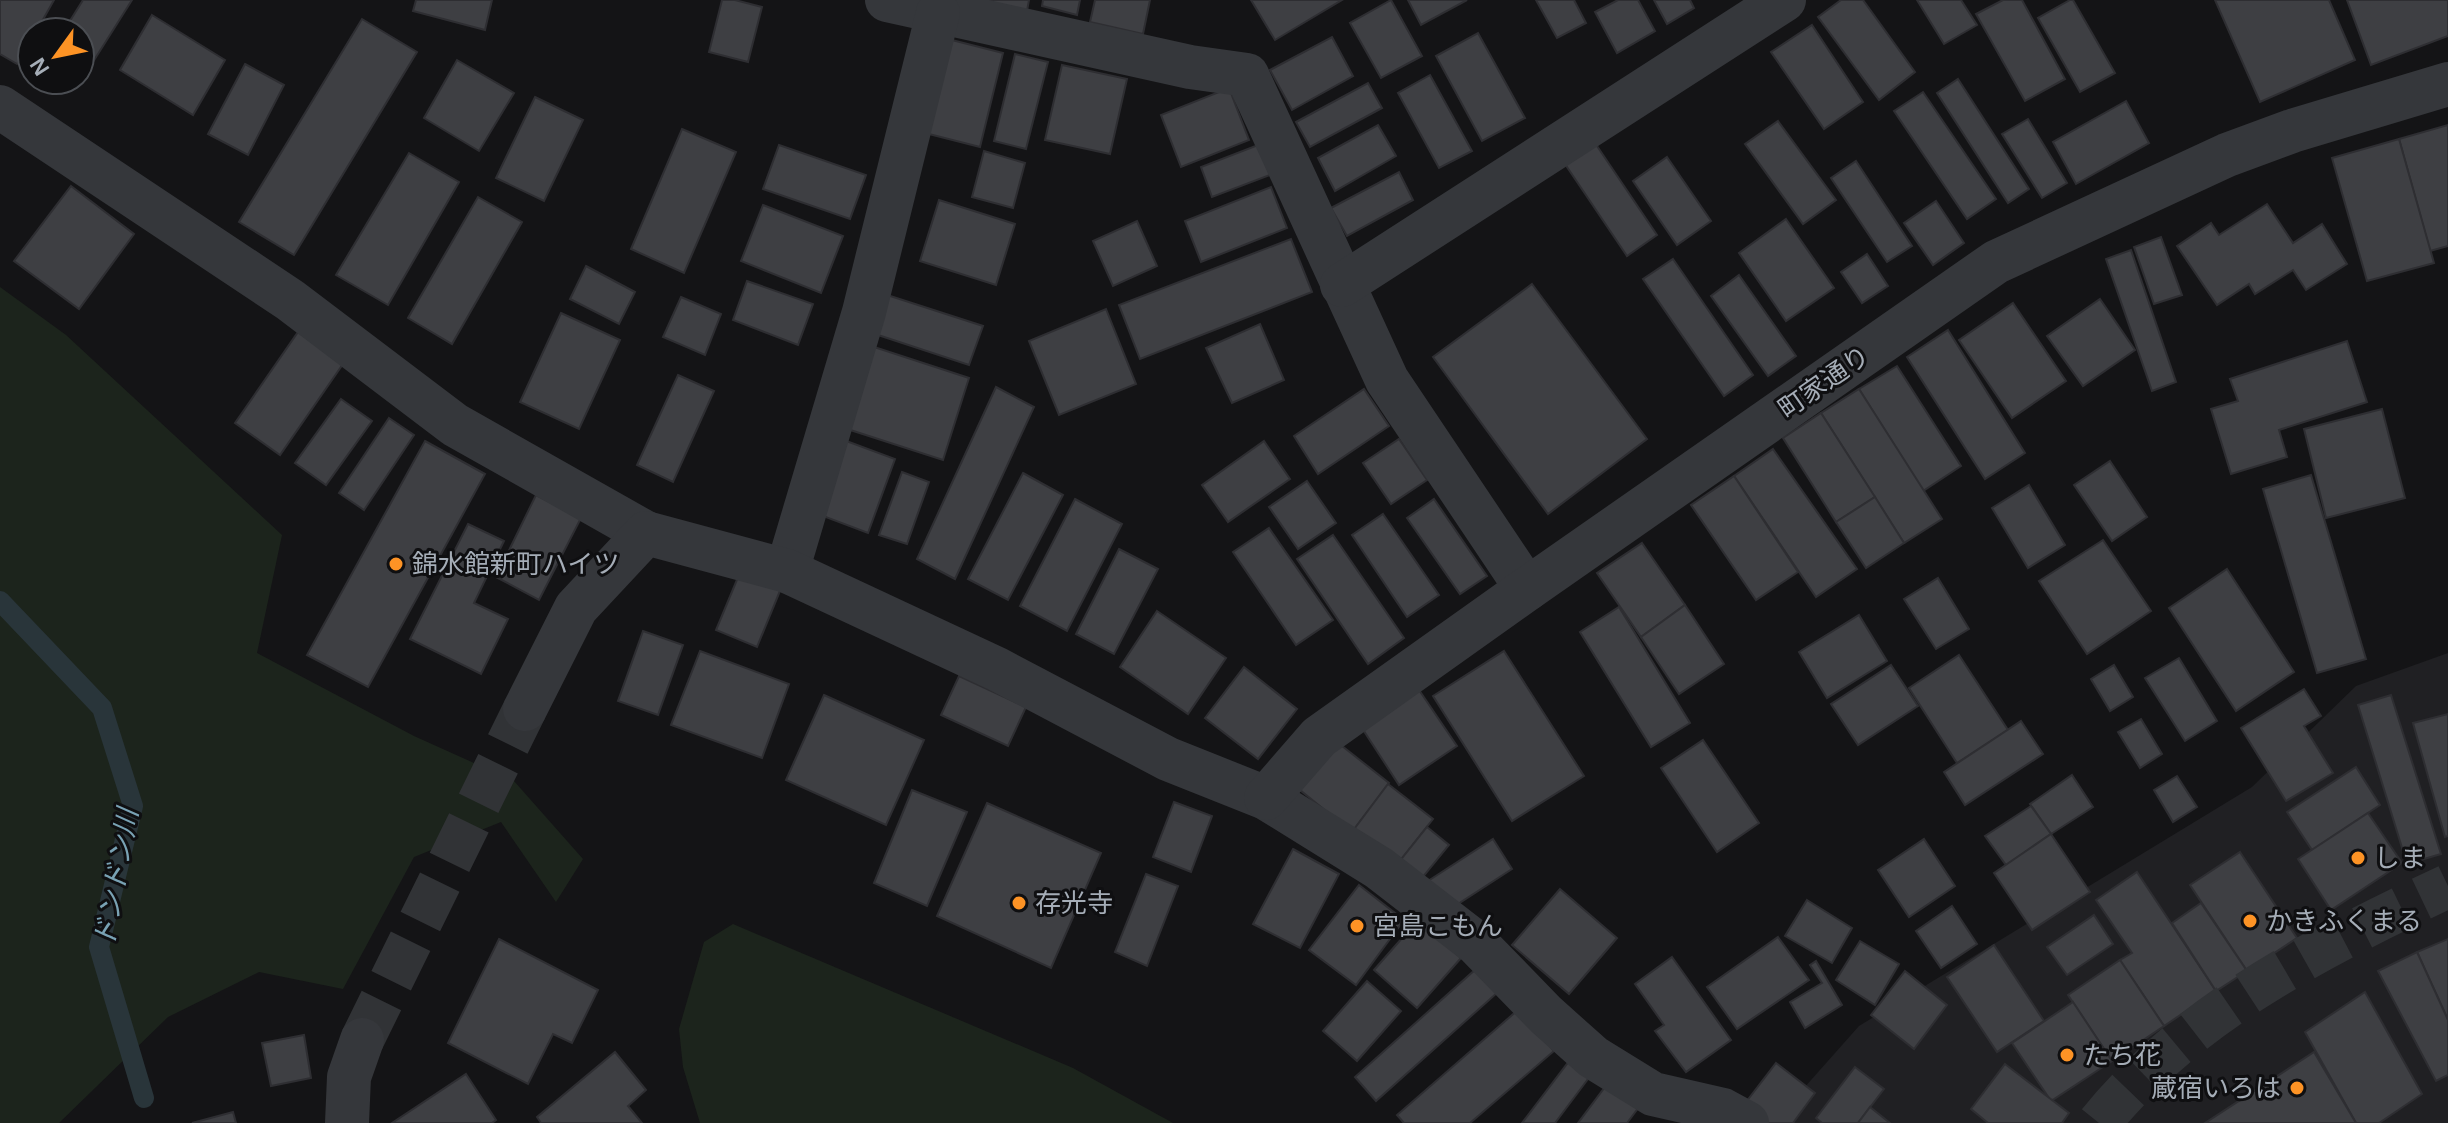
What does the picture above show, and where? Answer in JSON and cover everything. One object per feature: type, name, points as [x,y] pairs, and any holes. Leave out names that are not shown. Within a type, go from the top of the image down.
[{"type":"street","points":[[887,0],[950,9],[1190,67],[1247,75],[1387,380],[1527,589]]},
{"type":"street","points":[[1342,285],[1784,0]]},
{"type":"street","points":[[787,571],[950,9]]},
{"type":"street","name":"町家通り","points":[[1266,798],[1319,737],[1996,262],[2227,155],[2292,131],[2448,84]]},
{"type":"street","points":[[0,107],[290,300],[455,425],[646,533],[787,571],[997,669],[1168,759],[1266,798],[1379,868],[1476,943],[1546,1015],[1593,1057],[1653,1094],[1723,1110],[1747,1123]]},
{"type":"street","points":[[525,709],[576,608],[646,533]]},
{"type":"street","points":[[347,1123],[349,1077],[362,1040]]},
{"type":"shaded area","points":[[0,287],[66,335],[282,535],[257,653],[414,736],[514,781],[583,859],[556,902],[501,822],[414,857],[343,989],[259,972],[168,1017],[59,1123],[0,1123]]},
{"type":"shaded area","points":[[2448,653],[2448,1123],[1773,1123],[1859,1026],[2252,787],[2356,686]]},
{"type":"shaded area","points":[[733,924],[1073,1068],[1173,1123],[700,1123],[683,1067],[679,1029],[704,942]]},
{"type":"building","points":[[0,0],[54,0],[45,16],[16,16],[16,63],[0,54]]},
{"type":"building","points":[[83,0],[132,0],[96,57],[96,16],[73,16]]},
{"type":"building","points":[[416,0],[492,0],[485,30],[413,11]]},
{"type":"building","points":[[722,0],[762,7],[748,62],[709,52]]},
{"type":"building","points":[[980,0],[1029,0],[1027,11]]},
{"type":"building","points":[[1043,0],[1080,0],[1077,15],[1042,6]]},
{"type":"building","points":[[1095,0],[1150,0],[1143,34],[1090,22]]},
{"type":"building","points":[[1251,0],[1342,0],[1275,40]]},
{"type":"building","points":[[1391,0],[1422,56],[1381,78],[1350,23]]},
{"type":"building","points":[[1408,0],[1467,0],[1421,25]]},
{"type":"building","points":[[1536,0],[1574,0],[1586,23],[1557,38]]},
{"type":"building","points":[[1618,0],[1638,0],[1655,31],[1617,53],[1595,12]]},
{"type":"building","points":[[1654,0],[1690,0],[1694,8],[1667,24]]},
{"type":"building","points":[[1841,0],[1863,0],[1915,72],[1879,100],[1818,17]]},
{"type":"building","points":[[1917,0],[1961,0],[1977,25],[1944,44]]},
{"type":"building","points":[[2003,0],[2022,0],[2065,79],[2025,101],[1976,14]]},
{"type":"building","points":[[2073,0],[2115,73],[2080,92],[2038,18]]},
{"type":"building","points":[[2215,0],[2329,0],[2355,60],[2260,102]]},
{"type":"building","points":[[2347,0],[2448,0],[2448,36],[2371,65]]},
{"type":"building","points":[[152,15],[225,60],[193,115],[120,70]]},
{"type":"building","points":[[362,19],[417,52],[294,255],[239,222]]},
{"type":"building","points":[[1812,25],[1863,102],[1824,129],[1771,52]]},
{"type":"building","points":[[1478,33],[1525,118],[1482,141],[1436,56]]},
{"type":"building","points":[[1332,37],[1353,76],[1292,110],[1270,70]]},
{"type":"building","points":[[944,38],[1003,53],[980,147],[921,132]]},
{"type":"building","points":[[1015,54],[1048,62],[1026,149],[994,141]]},
{"type":"building","points":[[457,60],[514,93],[479,151],[424,118]]},
{"type":"building","points":[[245,64],[284,85],[248,155],[208,134]]},
{"type":"building","points":[[1062,65],[1127,79],[1110,154],[1045,140]]},
{"type":"building","points":[[1430,75],[1472,151],[1439,168],[1398,93]]},
{"type":"building","points":[[1958,79],[2029,189],[2008,203],[1937,93]]},
{"type":"building","points":[[1368,83],[1382,108],[1310,147],[1296,122]]},
{"type":"building","points":[[1229,88],[1249,140],[1181,167],[1161,115]]},
{"type":"building","points":[[1923,92],[1996,199],[1967,219],[1894,111]]},
{"type":"building","points":[[535,97],[583,120],[544,201],[496,178]]},
{"type":"building","points":[[2126,101],[2149,143],[2076,184],[2053,142]]},
{"type":"building","points":[[2028,119],[2067,183],[2042,198],[2002,134]]},
{"type":"building","points":[[1778,121],[1836,200],[1803,224],[1745,144]]},
{"type":"building","points":[[1378,125],[1396,156],[1335,191],[1318,158]]},
{"type":"building","points":[[2448,125],[2448,246],[2430,251],[2399,139]]},
{"type":"building","points":[[682,129],[736,152],[684,273],[631,249]]},
{"type":"building","points":[[2399,139],[2434,263],[2367,281],[2332,158]]},
{"type":"building","points":[[1595,143],[1657,235],[1627,256],[1565,164]]},
{"type":"building","points":[[779,145],[866,175],[850,219],[763,189]]},
{"type":"building","points":[[1258,145],[1270,175],[1212,197],[1201,167]]},
{"type":"building","points":[[984,151],[1025,163],[1013,208],[972,197]]},
{"type":"building","points":[[409,153],[459,182],[388,305],[336,275]]},
{"type":"building","points":[[1667,157],[1711,221],[1677,245],[1633,181]]},
{"type":"building","points":[[1856,161],[1912,246],[1887,262],[1831,178]]},
{"type":"building","points":[[1399,172],[1413,200],[1347,236],[1331,208]]},
{"type":"building","points":[[71,186],[134,234],[79,309],[14,261]]},
{"type":"building","points":[[1271,187],[1287,228],[1201,262],[1185,221]]},
{"type":"building","points":[[478,197],[522,222],[452,344],[408,318]]},
{"type":"building","points":[[939,200],[1015,224],[996,285],[920,261]]},
{"type":"building","points":[[1936,201],[1964,243],[1933,265],[1904,223]]},
{"type":"building","points":[[2267,204],[2293,243],[2322,224],[2347,264],[2306,290],[2293,270],[2255,294],[2249,284],[2217,305],[2177,246],[2211,223],[2219,235]]},
{"type":"building","points":[[763,205],[843,236],[821,293],[741,261]]},
{"type":"building","points":[[1786,219],[1834,288],[1786,321],[1739,253]]},
{"type":"building","points":[[1137,221],[1157,266],[1113,286],[1093,241]]},
{"type":"building","points":[[2161,237],[2182,295],[2154,304],[2134,247]]},
{"type":"building","points":[[1291,239],[1312,292],[1140,359],[1119,305]]},
{"type":"building","points":[[2131,250],[2176,382],[2152,391],[2106,259]]},
{"type":"building","points":[[1867,254],[1888,286],[1862,303],[1841,272]]},
{"type":"building","points":[[1673,259],[1753,375],[1724,396],[1643,279]]},
{"type":"building","points":[[586,266],[635,292],[619,324],[570,299]]},
{"type":"building","points":[[1739,275],[1796,356],[1768,376],[1711,296]]},
{"type":"building","points":[[747,281],[813,304],[798,345],[733,320]]},
{"type":"building","points":[[1532,284],[1647,439],[1548,514],[1433,357]]},
{"type":"building","points":[[881,293],[983,326],[969,365],[869,332]]},
{"type":"building","points":[[681,297],[721,314],[705,355],[663,337]]},
{"type":"building","points":[[2100,299],[2135,350],[2083,386],[2047,336]]},
{"type":"building","points":[[2013,303],[2066,381],[2012,418],[1959,340]]},
{"type":"building","points":[[1106,309],[1136,384],[1059,415],[1029,341]]},
{"type":"building","points":[[561,313],[620,340],[579,429],[520,402]]},
{"type":"building","points":[[1260,324],[1284,380],[1232,403],[1206,348]]},
{"type":"building","points":[[1948,330],[2025,453],[1985,479],[1907,357]]},
{"type":"building","points":[[298,332],[343,364],[280,455],[235,423]]},
{"type":"building","points":[[2347,341],[2367,402],[2279,430],[2287,457],[2231,474],[2211,409],[2238,401],[2230,379]]},
{"type":"building","points":[[865,344],[969,378],[943,460],[838,426]]},
{"type":"building","points":[[1897,366],[1961,466],[1923,491],[1859,389]]},
{"type":"building","points":[[678,375],[714,391],[673,482],[637,465]]},
{"type":"building","points":[[996,387],[1034,407],[955,579],[917,559]]},
{"type":"building","points":[[1364,389],[1389,426],[1318,474],[1294,436]]},
{"type":"building","points":[[1859,389],[1942,519],[1904,543],[1821,413]]},
{"type":"building","points":[[341,399],[372,421],[326,485],[295,463]]},
{"type":"building","points":[[2382,409],[2405,498],[2326,518],[2304,429]]},
{"type":"building","points":[[1821,413],[1875,497],[1836,522],[1783,438]]},
{"type":"building","points":[[389,418],[414,435],[364,510],[339,493]]},
{"type":"building","points":[[841,439],[895,459],[868,533],[815,513]]},
{"type":"building","points":[[1399,439],[1427,480],[1391,504],[1363,463]]},
{"type":"building","name":"錦水館新町ハイツ","points":[[425,441],[485,474],[368,687],[307,655]]},
{"type":"building","points":[[1264,441],[1290,479],[1228,522],[1202,485]]},
{"type":"building","points":[[1773,449],[1857,569],[1816,597],[1734,476]]},
{"type":"building","points":[[2110,461],[2147,517],[2112,541],[2074,485]]},
{"type":"building","points":[[902,472],[929,482],[907,544],[879,535]]},
{"type":"building","points":[[1023,473],[1063,495],[1008,600],[968,579]]},
{"type":"building","points":[[2311,475],[2366,659],[2317,673],[2263,489]]},
{"type":"building","points":[[1734,476],[1798,572],[1756,600],[1691,505]]},
{"type":"building","points":[[1307,481],[1336,523],[1298,549],[1269,507]]},
{"type":"building","points":[[2029,485],[2065,545],[2028,568],[1992,508]]},
{"type":"building","points":[[536,495],[581,518],[539,600],[496,577]]},
{"type":"building","points":[[1875,497],[1904,543],[1866,568],[1836,522]]},
{"type":"building","points":[[1075,499],[1122,524],[1067,631],[1020,606]]},
{"type":"building","points":[[1434,499],[1487,576],[1460,594],[1407,518]]},
{"type":"building","points":[[1383,514],[1439,595],[1407,617],[1352,535]]},
{"type":"building","points":[[468,524],[504,541],[474,603],[508,619],[481,674],[410,639]]},
{"type":"building","points":[[1269,528],[1333,620],[1296,645],[1233,552]]},
{"type":"building","points":[[1333,535],[1404,638],[1368,664],[1297,559]]},
{"type":"building","points":[[2103,540],[2151,611],[2087,654],[2039,581]]},
{"type":"building","points":[[1642,543],[1685,605],[1641,637],[1597,573]]},
{"type":"building","points":[[1119,549],[1158,569],[1114,654],[1076,634]]},
{"type":"building","points":[[2227,569],[2294,672],[2236,711],[2169,608]]},
{"type":"building","points":[[741,570],[782,586],[757,647],[716,630]]},
{"type":"building","points":[[1938,578],[1969,629],[1936,649],[1904,599]]},
{"type":"building","points":[[1685,605],[1724,664],[1679,694],[1641,637]]},
{"type":"building","points":[[1619,607],[1690,723],[1651,747],[1580,632]]},
{"type":"building","points":[[1157,611],[1226,658],[1188,714],[1120,667]]},
{"type":"building","points":[[1859,615],[1887,661],[1827,698],[1799,652]]},
{"type":"building","points":[[643,631],[683,645],[658,715],[618,701]]},
{"type":"building","points":[[700,651],[789,684],[762,758],[671,725]]},
{"type":"building","points":[[1504,651],[1584,776],[1512,821],[1433,696]]},
{"type":"building","points":[[1959,655],[2008,730],[1957,763],[1909,688]]},
{"type":"building","points":[[2179,658],[2217,721],[2185,741],[2145,678]]},
{"type":"building","points":[[1891,665],[1918,706],[1858,745],[1831,704]]},
{"type":"building","points":[[2114,665],[2133,697],[2110,711],[2091,679]]},
{"type":"building","points":[[1244,667],[1297,709],[1258,759],[1205,718]]},
{"type":"building","points":[[959,676],[1026,707],[1008,746],[941,715]]},
{"type":"building","points":[[1417,687],[1457,746],[1399,785],[1360,725]]},
{"type":"building","points":[[2304,689],[2321,716],[2304,726],[2333,773],[2286,801],[2241,728]]},
{"type":"building","points":[[824,695],[924,740],[886,825],[786,780]]},
{"type":"building","points":[[2391,695],[2441,854],[2407,864],[2358,705]]},
{"type":"building","points":[[2448,714],[2448,836],[2445,837],[2413,723]]},
{"type":"building","points":[[2141,719],[2162,754],[2140,768],[2118,732]]},
{"type":"building","points":[[2021,721],[2043,754],[1965,805],[1944,772]]},
{"type":"building","points":[[1703,740],[1759,823],[1717,852],[1661,768]]},
{"type":"building","points":[[1337,742],[1389,783],[1352,832],[1300,790]]},
{"type":"building","points":[[2356,767],[2380,805],[2312,850],[2287,812]]},
{"type":"building","points":[[2072,775],[2093,807],[2051,834],[2030,804]]},
{"type":"building","points":[[2177,776],[2197,807],[2173,822],[2154,790]]},
{"type":"building","points":[[1388,784],[1433,819],[1395,867],[1352,832]]},
{"type":"building","points":[[912,790],[967,812],[927,906],[874,883]]},
{"type":"building","points":[[1174,802],[1212,816],[1191,872],[1153,857]]},
{"type":"building","points":[[987,803],[1101,853],[1051,968],[937,916]]},
{"type":"building","points":[[2031,806],[2051,834],[2006,865],[1985,836]]},
{"type":"building","points":[[2368,813],[2402,863],[2331,910],[2298,859]]},
{"type":"building","points":[[1427,827],[1449,845],[1418,883],[1395,867]]},
{"type":"building","points":[[2051,834],[2090,892],[2032,930],[1994,873]]},
{"type":"building","points":[[1493,839],[1512,869],[1447,911],[1428,881]]},
{"type":"building","points":[[1924,839],[1955,886],[1909,917],[1878,870]]},
{"type":"building","points":[[1293,849],[1339,874],[1300,948],[1253,924]]},
{"type":"building","points":[[2240,852],[2297,938],[2247,971],[2190,885]]},
{"type":"building","points":[[2137,872],[2216,991],[2164,1026],[2120,960],[2132,953],[2096,900]]},
{"type":"building","points":[[1146,874],[1178,886],[1147,966],[1115,952]]},
{"type":"building","points":[[1359,885],[1404,920],[1356,985],[1309,950]]},
{"type":"building","points":[[1560,889],[1617,938],[1569,994],[1512,945]]},
{"type":"building","points":[[1807,900],[1852,928],[1832,963],[1785,936]]},
{"type":"building","points":[[2201,903],[2247,971],[2216,991],[2172,923]]},
{"type":"building","points":[[1952,906],[1977,944],[1941,968],[1916,931]]},
{"type":"building","points":[[2094,915],[2113,944],[2067,975],[2047,947]]},
{"type":"building","points":[[1418,920],[1461,958],[1417,1008],[1374,970]]},
{"type":"building","points":[[1778,937],[1809,980],[1737,1029],[1707,987]]},
{"type":"building","points":[[499,939],[598,990],[572,1043],[553,1034],[528,1084],[448,1043]]},
{"type":"building","points":[[2448,939],[2448,1020],[2417,952]]},
{"type":"building","points":[[1860,941],[1899,964],[1875,1005],[1836,980]]},
{"type":"building","points":[[1994,945],[2044,1021],[1997,1052],[1947,977]]},
{"type":"building","points":[[2417,952],[2448,1020],[2448,1075],[2436,1081],[2378,971]]},
{"type":"building","points":[[1672,957],[1731,1040],[1686,1072],[1655,1031],[1664,1025],[1635,984]]},
{"type":"building","points":[[2120,960],[2164,1026],[2112,1061],[2068,995]]},
{"type":"building","points":[[1816,961],[1842,1005],[1805,1028],[1790,1002],[1822,983],[1810,965]]},
{"type":"building","points":[[1476,969],[1498,992],[1376,1101],[1355,1077]]},
{"type":"building","points":[[1905,971],[1947,1005],[1914,1049],[1871,1015]]},
{"type":"building","points":[[1367,981],[1401,1011],[1357,1061],[1323,1031]]},
{"type":"building","points":[[2365,992],[2422,1094],[2379,1123],[2356,1123],[2305,1032]]},
{"type":"building","points":[[2073,1002],[2112,1061],[2051,1101],[2012,1043]]},
{"type":"building","points":[[1519,1009],[1554,1051],[1470,1123],[1404,1123],[1397,1115]]},
{"type":"building","points":[[304,1035],[311,1078],[271,1086],[262,1043]]},
{"type":"building","points":[[615,1052],[646,1090],[628,1106],[642,1123],[541,1123],[537,1117]]},
{"type":"building","name":"蔵宿いろは","points":[[2314,1052],[2356,1123],[2205,1123]]},
{"type":"building","points":[[1573,1056],[1594,1071],[1555,1123],[1522,1123]]},
{"type":"building","points":[[1776,1063],[1815,1093],[1793,1123],[1765,1123],[1743,1106]]},
{"type":"building","points":[[2005,1064],[2069,1113],[2062,1123],[1988,1123],[1971,1109]]},
{"type":"building","points":[[1855,1067],[1884,1089],[1858,1123],[1822,1123],[1816,1118]]},
{"type":"building","points":[[466,1074],[496,1120],[492,1123],[392,1123]]},
{"type":"building","points":[[1614,1075],[1645,1099],[1627,1123],[1578,1123]]},
{"type":"building","points":[[1870,1107],[1890,1123],[1858,1123]]},
{"type":"building","points":[[233,1112],[236,1123],[192,1123]]},
{"type":"waterway","name":"ドンドン川","points":[[0,601],[102,708],[133,806],[99,947],[144,1098]]},
{"type":"tunnel","points":[[362,1040],[525,709]]},
{"type":"tunnel","points":[[2099,1123],[2135,1083],[2215,1015],[2305,958],[2448,886]]},
{"type":"place","name":"錦水館新町ハイツ","points":[[396,564]]},
{"type":"place","name":"しま","points":[[2358,858]]},
{"type":"place","name":"存光寺","points":[[1019,903]]},
{"type":"place","name":"かきふくまる","points":[[2250,921]]},
{"type":"place","name":"宮島こもん","points":[[1357,926]]},
{"type":"place","name":"たち花","points":[[2067,1055]]},
{"type":"place","name":"蔵宿いろは","points":[[2297,1088]]}]
